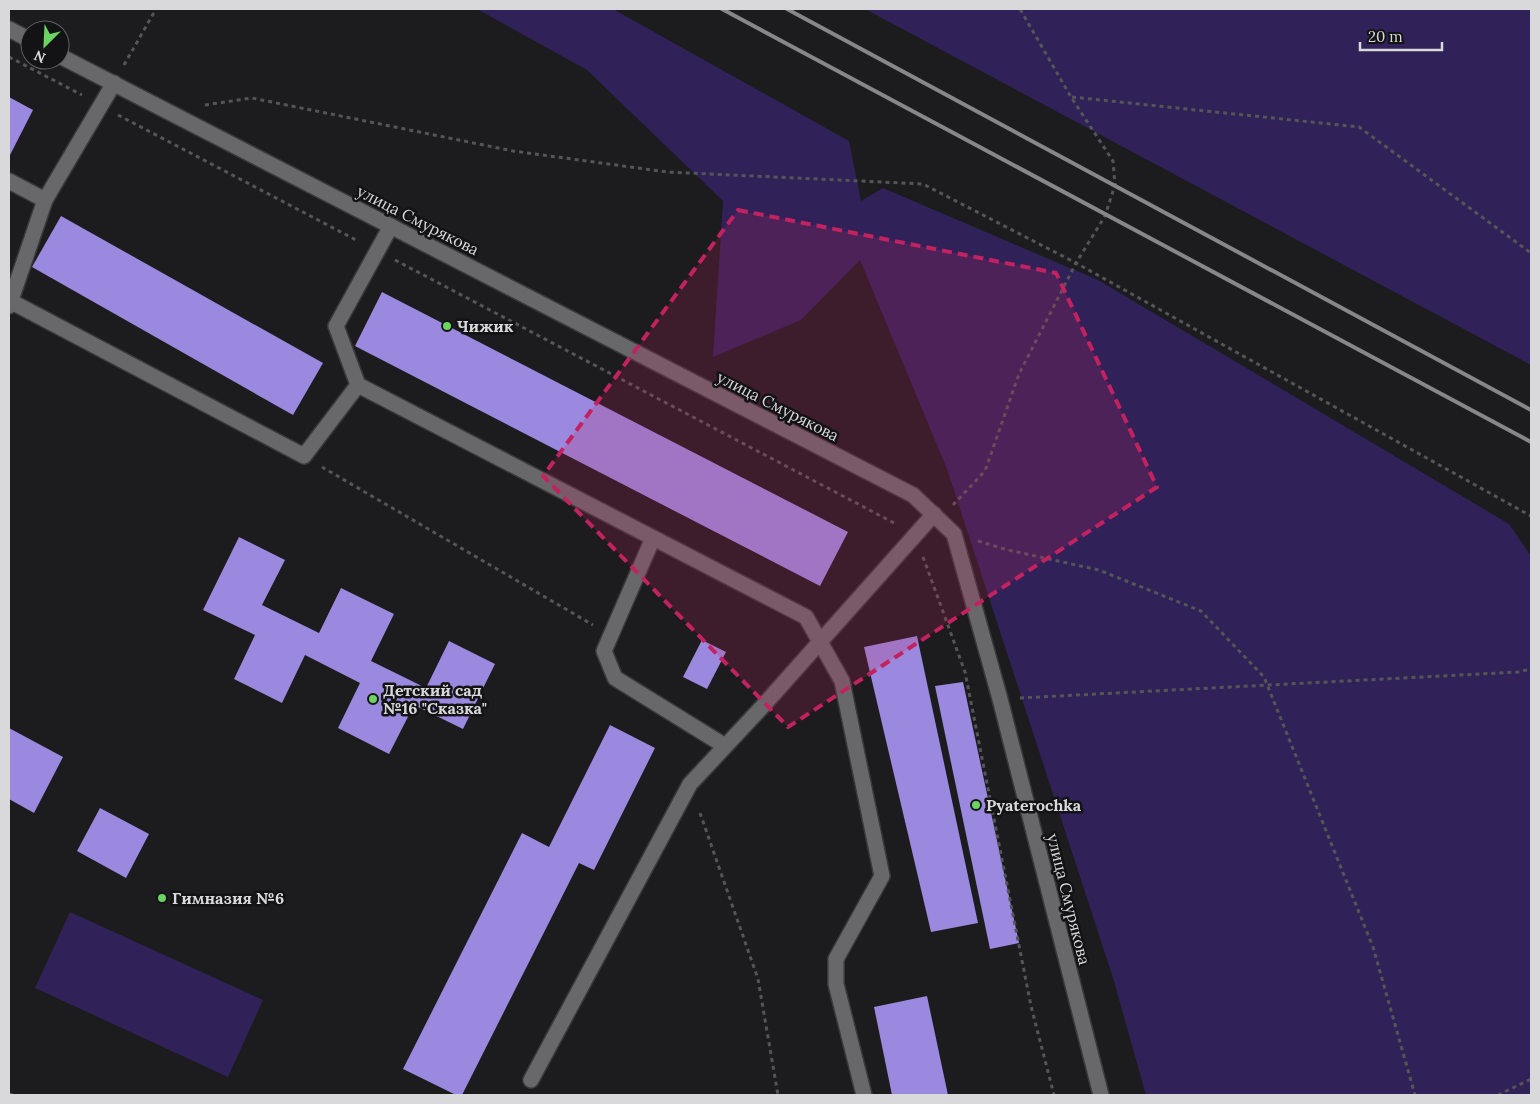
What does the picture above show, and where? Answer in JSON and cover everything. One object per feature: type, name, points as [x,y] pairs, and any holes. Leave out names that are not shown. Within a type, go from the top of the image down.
[{"type":"street","name":"улица Смурякова","points":[[70,61],[912,495],[954,534],[1000,699],[1101,1095]]},
{"type":"street","points":[[114,83],[45,200],[10,304],[304,456],[358,385]]},
{"type":"street","points":[[9,181],[45,200]]},
{"type":"street","points":[[391,226],[336,326],[358,385],[806,618],[821,642],[842,681],[882,876],[836,959],[836,984],[864,1095]]},
{"type":"street","points":[[531,1080],[690,784],[821,642],[915,534],[937,517]]},
{"type":"street","points":[[653,538],[604,651],[615,678],[725,746]]},
{"type":"path","points":[[114,83],[156,9]]},
{"type":"path","points":[[937,517],[985,471],[1019,374],[1076,263],[1105,216],[1115,185],[1113,161],[1071,97],[1020,9]]},
{"type":"path","points":[[9,57],[915,534],[965,672],[1032,1006],[1054,1095]]},
{"type":"path","points":[[1071,97],[1358,127],[1531,253]]},
{"type":"path","points":[[154,133],[166,110],[252,98],[513,151],[667,172],[923,184],[1076,263],[1531,516]]},
{"type":"path","points":[[304,456],[610,636]]},
{"type":"path","points":[[954,534],[1008,550],[1099,570],[1201,611],[1264,677],[1372,947],[1415,1095]]},
{"type":"path","points":[[1020,698],[1518,672],[1531,669]]},
{"type":"path","points":[[690,784],[758,979],[778,1095]]},
{"type":"path","points":[[1498,1095],[1531,1078]]},
{"type":"path","points":[[9,1094],[13,1095]]},
{"type":"highlighted area","points":[[738,210],[1056,273],[1157,487],[788,727],[543,476]]},
{"type":"shaded area","points":[[477,9],[613,9],[849,141],[861,201],[883,188],[1098,280],[1509,524],[1531,556],[1531,1095],[1146,1095],[1113,978],[947,469],[860,260],[801,320],[713,357],[723,201],[587,70]]},
{"type":"shaded area","points":[[865,9],[1531,9],[1531,365]]},
{"type":"shaded area","points":[[70,912],[263,1000],[228,1077],[35,988]]},
{"type":"building","points":[[9,97],[33,110],[9,157]]},
{"type":"building","points":[[61,216],[323,363],[293,415],[32,267]]},
{"type":"building","points":[[382,292],[848,532],[820,586],[355,346]]},
{"type":"building","points":[[239,537],[285,560],[262,605],[319,633],[341,588],[394,614],[371,661],[426,688],[449,641],[495,664],[463,729],[414,705],[389,754],[338,728],[360,683],[305,655],[282,703],[234,679],[255,635],[203,610]]},
{"type":"building","points":[[917,636],[978,923],[931,932],[864,647]]},
{"type":"building","points":[[702,640],[726,652],[707,689],[683,677]]},
{"type":"building","points":[[963,682],[1019,943],[990,949],[935,686]]},
{"type":"building","points":[[610,725],[655,748],[594,870],[579,863],[462,1095],[456,1095],[403,1069],[522,833],[549,847]]},
{"type":"building","points":[[9,728],[63,757],[34,813],[9,799]]},
{"type":"building","points":[[100,808],[149,834],[126,878],[77,851]]},
{"type":"building","points":[[927,996],[948,1095],[892,1095],[874,1007]]},
{"type":"railway","points":[[722,9],[1531,442]]},
{"type":"railway","points":[[787,9],[1531,410]]},
{"type":"place","name":"Чижик","points":[[447,326]]},
{"type":"place","name":"Детский сад №16 \"Сказка\"","points":[[373,699]]},
{"type":"place","name":"Pyaterochka","points":[[976,805]]},
{"type":"place","name":"Гимназия №6","points":[[162,898]]}]
